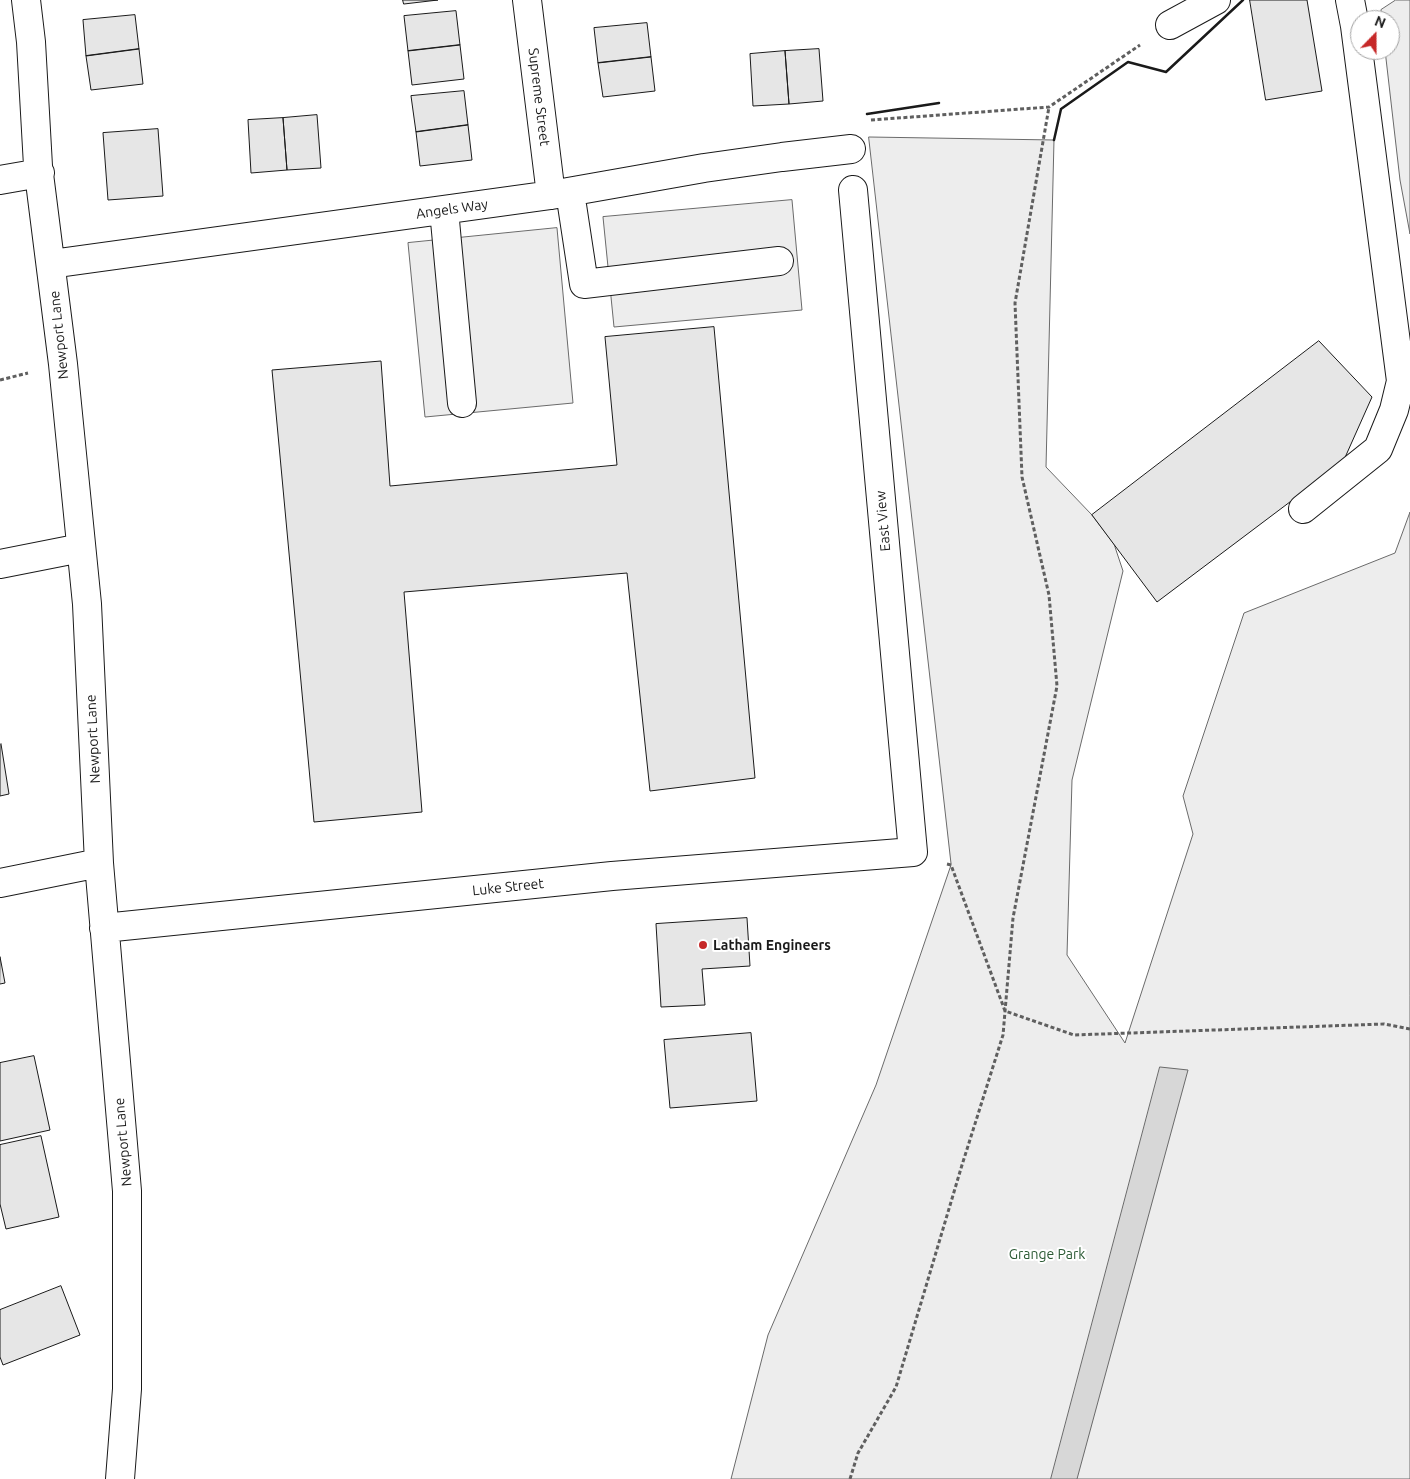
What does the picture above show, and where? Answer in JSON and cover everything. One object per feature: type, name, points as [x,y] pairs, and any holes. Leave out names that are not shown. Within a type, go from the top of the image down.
[{"type":"street","name":"Newport Lane","points":[[26,0],[31,42],[40,174],[88,604],[99,863],[127,1191],[127,1389],[120,1479]]},
{"type":"street","name":"Supreme Street","points":[[527,0],[560,193],[584,284],[779,261]]},
{"type":"street","points":[[1170,25],[1216,0]]},
{"type":"street","points":[[1303,509],[1378,450],[1394,410],[1401,381],[1350,0]]},
{"type":"street","name":"Angels Way","points":[[51,264],[560,193],[704,168],[851,150]]},
{"type":"street","points":[[0,180],[40,174]]},
{"type":"street","name":"East View","points":[[853,190],[913,852]]},
{"type":"street","points":[[444,210],[462,403]]},
{"type":"street","points":[[0,564],[82,548]]},
{"type":"street","name":"Luke Street","points":[[104,928],[612,876],[913,852]]},
{"type":"street","points":[[0,883],[99,863]]},
{"type":"path","points":[[851,150],[850,121],[1049,107],[1170,25]]},
{"type":"path","points":[[850,1479],[858,1453],[896,1388],[962,1165],[1003,1035],[1013,918],[1057,686],[1048,595],[1022,478],[1015,303],[1049,107]]},
{"type":"path","points":[[950,865],[1005,1011]]},
{"type":"path","points":[[1005,1011],[1074,1035],[1384,1024],[1410,1029]]},
{"type":"shaded area","points":[[1396,0],[1410,0],[1410,234],[1400,180],[1386,60],[1400,60],[1400,10],[1381,10]]},
{"type":"shaded area","name":"Grange Park","points":[[869,137],[1054,140],[1046,467],[1092,515],[1114,544],[1123,571],[1072,780],[1067,955],[1125,1043],[1193,834],[1183,796],[1244,613],[1395,553],[1410,512],[1410,1479],[731,1479],[768,1335],[876,1085],[951,865]]},
{"type":"shaded area","points":[[792,200],[802,310],[614,327],[603,217]]},
{"type":"shaded area","points":[[557,228],[573,403],[425,417],[408,243]]},
{"type":"shaded area","points":[[1160,1067],[1188,1070],[1077,1479],[1051,1479]]},
{"type":"building","points":[[403,0],[438,0],[404,4]]},
{"type":"building","points":[[1250,0],[1307,0],[1322,91],[1266,100]]},
{"type":"building","points":[[456,11],[460,45],[408,51],[404,16]]},
{"type":"building","points":[[135,15],[139,49],[86,56],[83,20]]},
{"type":"building","points":[[647,23],[651,57],[598,63],[594,28]]},
{"type":"building","points":[[460,45],[464,79],[412,85],[408,51]]},
{"type":"building","points":[[139,49],[143,84],[91,90],[86,56]]},
{"type":"building","points":[[819,49],[823,101],[789,104],[785,51]]},
{"type":"building","points":[[785,51],[789,104],[753,106],[750,54]]},
{"type":"building","points":[[651,57],[655,91],[603,97],[598,63]]},
{"type":"building","points":[[464,91],[468,125],[416,132],[411,96]]},
{"type":"building","points":[[317,115],[321,168],[287,170],[283,118]]},
{"type":"building","points":[[283,118],[287,170],[251,173],[248,120]]},
{"type":"building","points":[[468,125],[472,160],[420,166],[416,132]]},
{"type":"building","points":[[158,129],[163,196],[108,200],[103,133]]},
{"type":"building","points":[[714,327],[755,778],[650,791],[627,573],[404,592],[422,812],[314,822],[272,370],[381,361],[390,486],[617,465],[605,337]]},
{"type":"building","points":[[1319,341],[1372,397],[1343,462],[1157,602],[1092,515]]},
{"type":"building","points":[[0,745],[9,794],[0,796]]},
{"type":"building","name":"Latham Engineers","points":[[747,918],[750,966],[702,969],[705,1005],[661,1007],[656,924]]},
{"type":"building","points":[[0,957],[5,983],[0,984]]},
{"type":"building","points":[[751,1033],[757,1101],[670,1108],[664,1040]]},
{"type":"building","points":[[34,1056],[50,1130],[0,1141],[0,1063]]},
{"type":"building","points":[[41,1136],[59,1217],[6,1229],[0,1204],[0,1145]]},
{"type":"building","points":[[61,1286],[80,1335],[3,1365],[0,1357],[0,1310]]},
{"type":"wall","points":[[1054,140],[1061,109],[1128,62],[1166,72],[1243,0]]},
{"type":"wall","points":[[867,114],[939,103]]},
{"type":"place","name":"Latham Engineers","points":[[703,945]]}]
